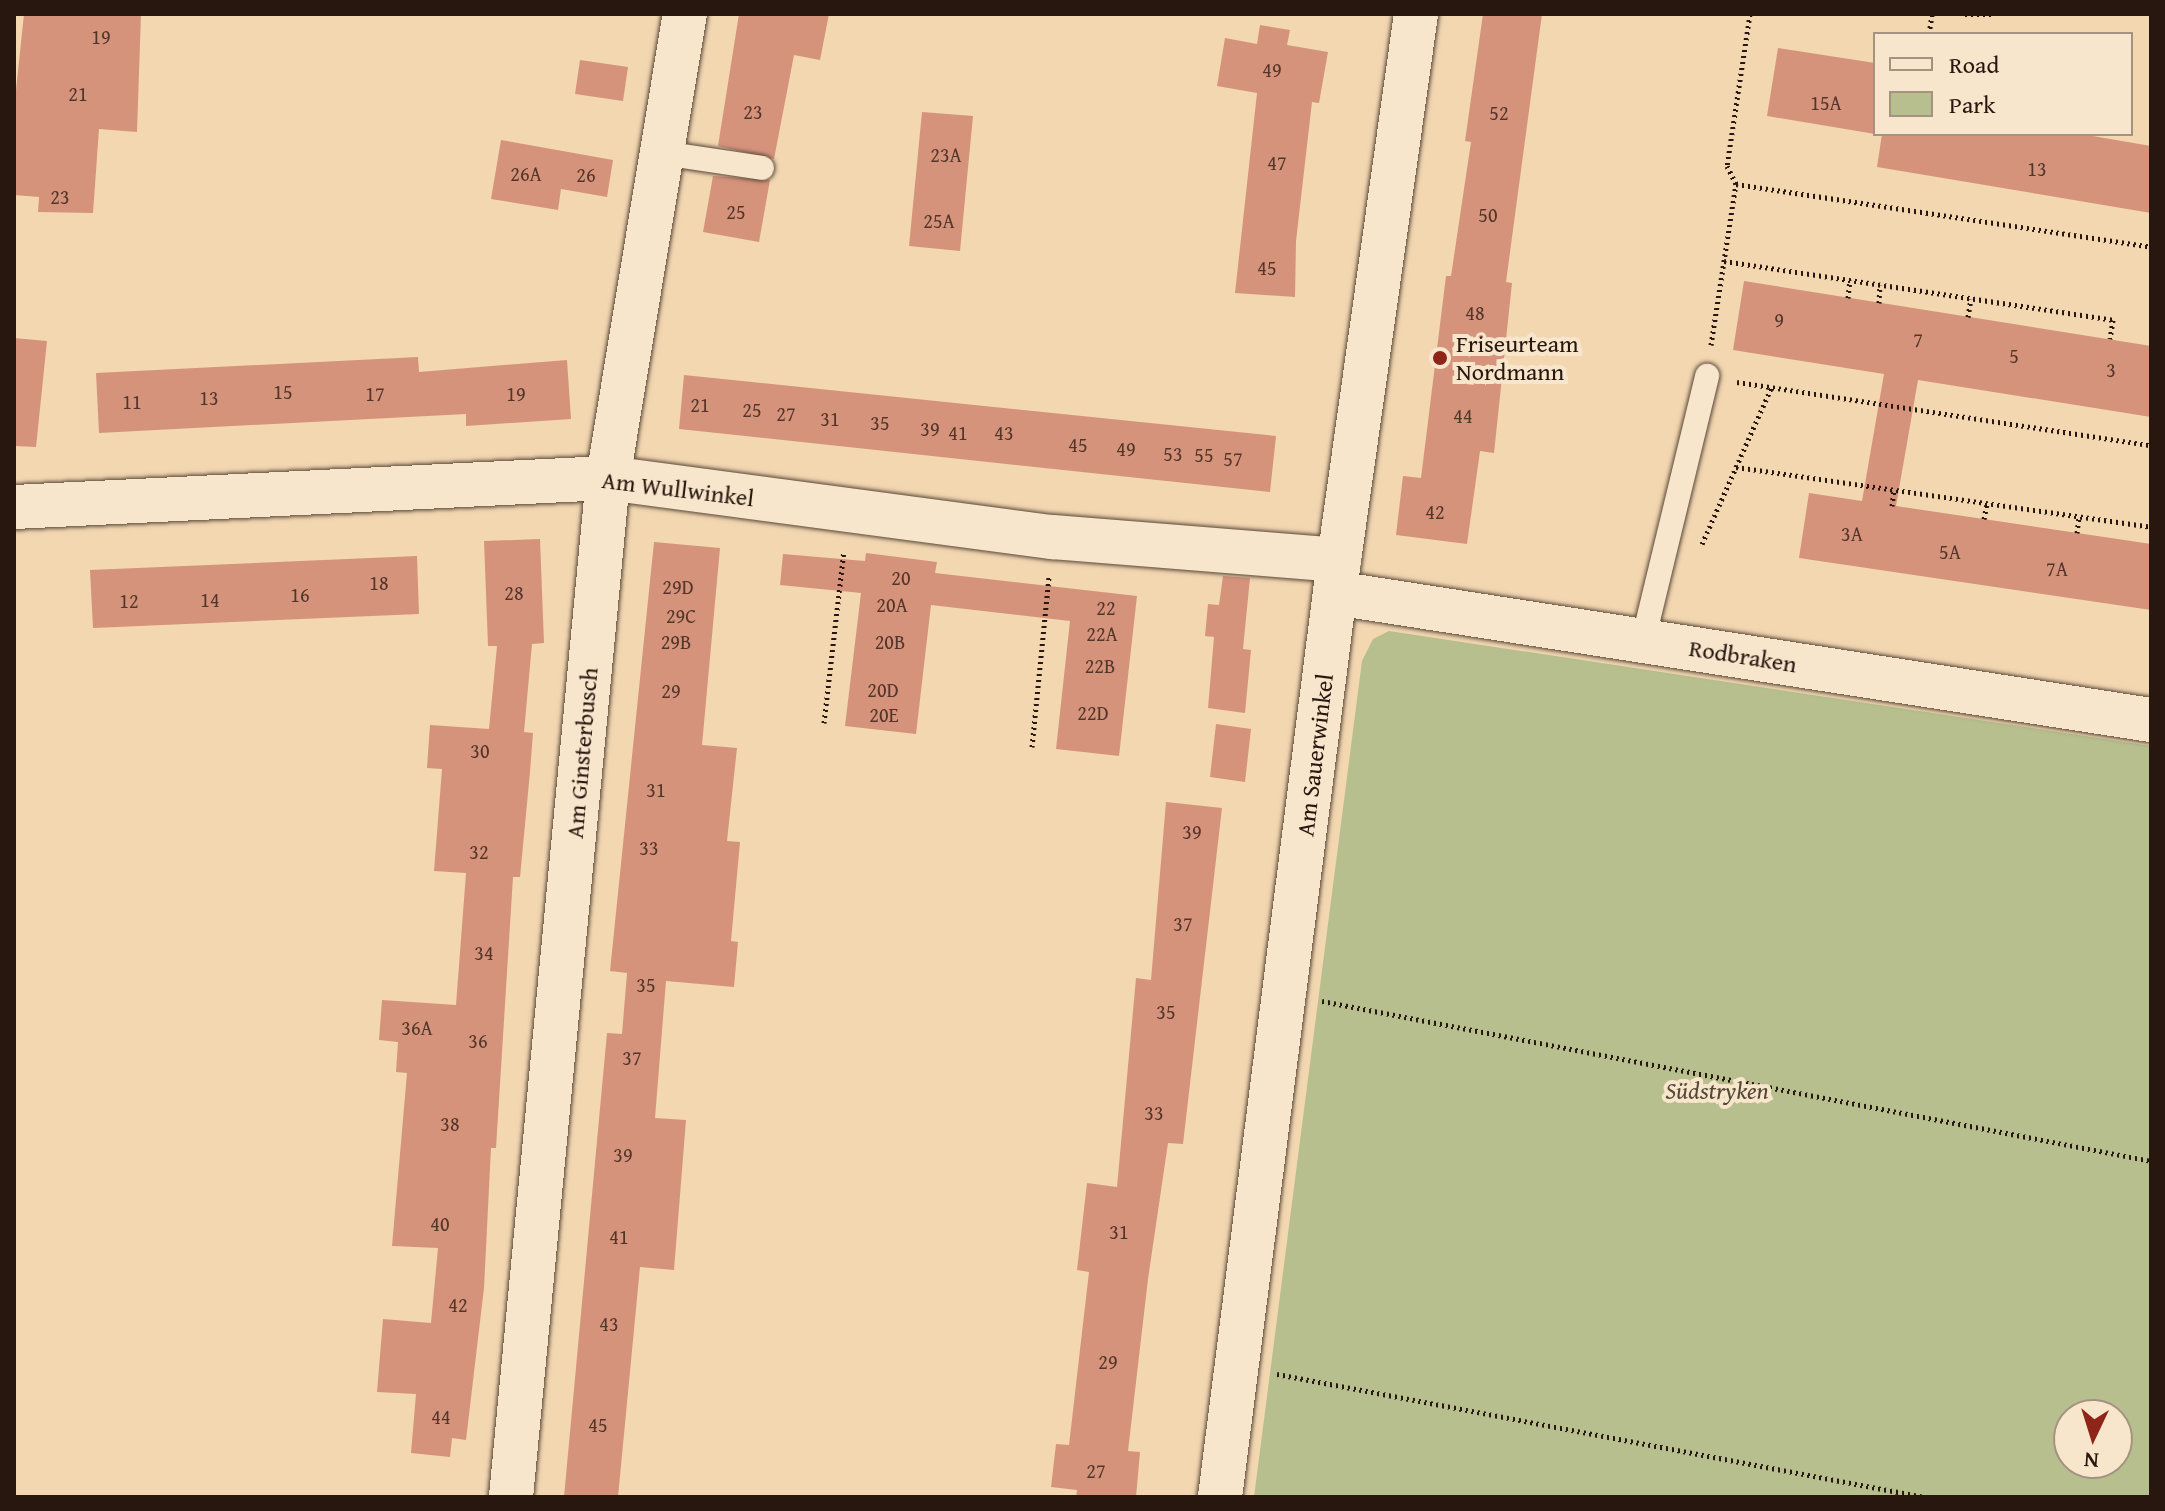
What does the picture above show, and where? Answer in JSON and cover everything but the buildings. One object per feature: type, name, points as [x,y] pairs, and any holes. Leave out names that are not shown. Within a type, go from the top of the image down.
[{"type":"street","name":"Am Ginsterbusch","points":[[511,1497],[608,478],[685,14]]},
{"type":"street","name":"Am Sauerwinkel","points":[[1220,1497],[1337,576],[1416,14]]},
{"type":"street","name":"Am Wullwinkel","points":[[14,507],[608,478],[1337,576]]},
{"type":"street","name":"Rodbraken","points":[[1337,576],[1643,641],[2151,720]]},
{"type":"lane","points":[[662,153],[762,168]]},
{"type":"lane","points":[[1643,641],[1707,376]]},
{"type":"path","points":[[1750,14],[1727,166],[1736,184],[1707,376],[2151,445]]},
{"type":"path","points":[[1965,14],[1991,14]]},
{"type":"path","points":[[1736,184],[2151,247]]},
{"type":"path","points":[[1724,261],[2113,320],[2110,339]]},
{"type":"path","points":[[1848,298],[1850,280]]},
{"type":"path","points":[[1879,303],[1880,285]]},
{"type":"path","points":[[1968,317],[1971,299]]},
{"type":"path","points":[[1700,549],[1771,388]]},
{"type":"path","points":[[1736,467],[2151,527]]},
{"type":"path","points":[[1892,506],[1894,490]]},
{"type":"path","points":[[1984,519],[1987,504]]},
{"type":"path","points":[[824,723],[848,510]]},
{"type":"path","points":[[2077,533],[2079,517]]},
{"type":"path","points":[[1032,747],[1053,537]]},
{"type":"path","points":[[1286,994],[2151,1161]]},
{"type":"path","points":[[1236,1367],[1924,1497]]},
{"type":"green space","name":"Südstryken","points":[[1389,631],[2151,746],[2151,1497],[1254,1497],[1362,661],[1373,639]]},
{"type":"place","name":"Friseurteam Nordmann","points":[[1440,358]]}]
